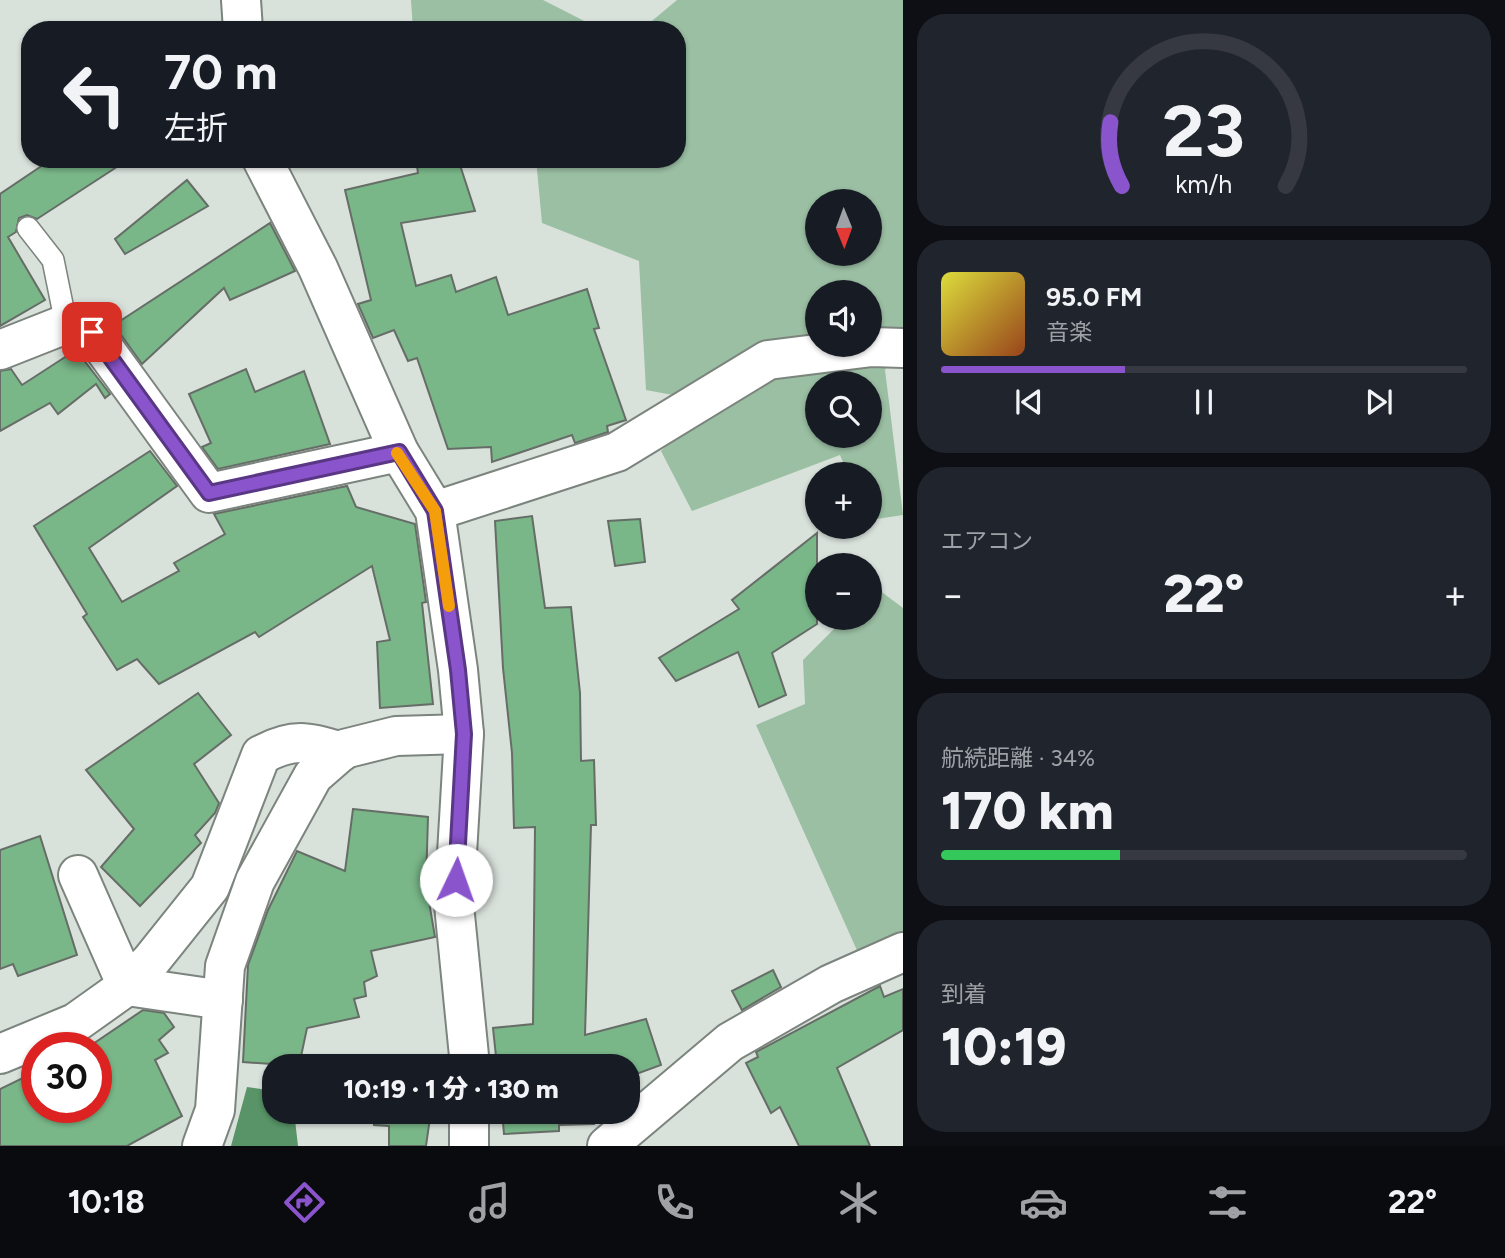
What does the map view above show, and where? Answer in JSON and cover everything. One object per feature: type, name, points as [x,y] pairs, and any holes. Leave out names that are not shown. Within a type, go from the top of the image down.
[{"type":"street","points":[[241,0],[242,21]]},
{"type":"street","points":[[267,168],[318,268],[399,452],[435,511],[458,670],[464,734],[454,905],[469,1054]]},
{"type":"street","points":[[0,350],[66,324],[92,332],[209,493],[399,452]]},
{"type":"street","points":[[435,511],[617,452],[768,360],[872,347],[903,348]]},
{"type":"street","points":[[202,1146],[215,1110],[225,966],[255,881],[313,776],[341,752],[396,736],[464,734]]},
{"type":"street","points":[[0,1055],[75,1023],[127,986],[150,962],[210,887],[261,755],[279,745],[311,741],[341,752]]},
{"type":"street","points":[[78,875],[127,986]]},
{"type":"street","points":[[607,1146],[730,1042],[831,984],[903,952]]},
{"type":"street","points":[[127,986],[223,1000]]},
{"type":"street","points":[[469,1124],[469,1146]]},
{"type":"lane","points":[[28,228],[53,260],[66,324]]},
{"type":"shaded area","points":[[411,0],[543,0],[584,21],[412,21]]},
{"type":"shaded area","points":[[677,0],[903,0],[903,334],[885,370],[903,515],[882,518],[882,462],[843,462],[840,455],[822,462],[805,462],[805,468],[692,511],[661,451],[710,402],[646,390],[639,261],[542,223],[537,168],[686,168],[686,21],[652,21]]},
{"type":"shaded area","points":[[882,592],[903,608],[903,938],[860,957],[756,725],[805,704],[803,660],[833,630],[882,630]]},
{"type":"shaded area","points":[[247,1087],[262,1089],[262,1124],[295,1124],[298,1146],[231,1146]]},
{"type":"building","points":[[39,168],[115,168],[37,219],[27,215],[19,218],[16,232],[8,237],[45,300],[0,326],[0,194]]},
{"type":"building","points":[[417,168],[461,168],[475,211],[401,223],[416,286],[451,275],[456,292],[496,277],[508,315],[587,289],[599,328],[594,329],[626,420],[607,426],[608,432],[575,443],[572,435],[492,462],[491,447],[448,449],[417,358],[408,361],[394,330],[373,338],[358,304],[371,300],[345,190],[418,173]]},
{"type":"building","points":[[187,180],[208,206],[125,254],[115,239]]},
{"type":"building","points":[[270,223],[295,271],[230,300],[224,288],[142,364],[114,325]]},
{"type":"building","points":[[76,350],[110,394],[105,398],[96,384],[58,414],[50,403],[0,431],[0,371],[11,369],[22,385]]},
{"type":"building","points":[[246,369],[255,392],[304,371],[330,444],[218,469],[202,447],[211,443],[189,394]]},
{"type":"building","points":[[150,451],[177,486],[89,548],[122,602],[179,571],[174,563],[225,534],[214,514],[347,486],[356,507],[415,524],[426,602],[422,603],[433,704],[380,708],[377,642],[390,640],[372,566],[259,637],[255,632],[159,684],[137,659],[117,670],[83,617],[87,614],[34,526]]},
{"type":"building","points":[[532,516],[545,608],[571,607],[580,693],[581,761],[594,760],[596,825],[591,825],[585,1035],[646,1019],[661,1065],[640,1073],[640,1054],[496,1054],[493,1028],[533,1024],[535,827],[514,828],[512,753],[503,668],[495,521]]},
{"type":"building","points":[[640,519],[645,562],[615,566],[608,521]]},
{"type":"building","points":[[809,539],[817,539],[817,553],[805,553],[805,630],[808,630],[772,653],[786,695],[759,707],[738,652],[676,681],[659,658],[739,609],[732,600]]},
{"type":"building","points":[[198,693],[231,735],[194,764],[219,803],[215,813],[195,835],[201,843],[140,906],[101,867],[134,829],[86,770]]},
{"type":"building","points":[[353,809],[428,817],[426,884],[435,937],[371,951],[377,976],[364,982],[366,996],[354,999],[359,1017],[307,1028],[302,1054],[262,1054],[262,1063],[243,1062],[248,965],[268,910],[297,851],[345,871]]},
{"type":"building","points":[[40,836],[77,955],[18,976],[13,964],[0,969],[0,850]]},
{"type":"building","points":[[773,970],[781,987],[742,1010],[732,991]]},
{"type":"building","points":[[880,986],[884,997],[903,989],[903,1030],[837,1068],[870,1146],[799,1146],[780,1107],[771,1113],[746,1063],[758,1057],[756,1052]]},
{"type":"building","points":[[143,1010],[164,1013],[174,1027],[159,1040],[168,1053],[155,1060],[182,1116],[127,1146],[0,1146],[0,1089],[21,1079],[21,1123],[112,1123],[111,1032]]},
{"type":"building","points":[[429,1124],[426,1146],[389,1146],[389,1126],[374,1125]]},
{"type":"building","points":[[503,1124],[594,1124],[559,1125],[559,1131],[504,1134]]},
{"type":"slow traffic","points":[[397,453],[399,452],[435,511],[449,606]]},
{"type":"route","points":[[92,332],[209,493],[399,452],[435,511],[458,670],[464,734],[456,880]]}]
